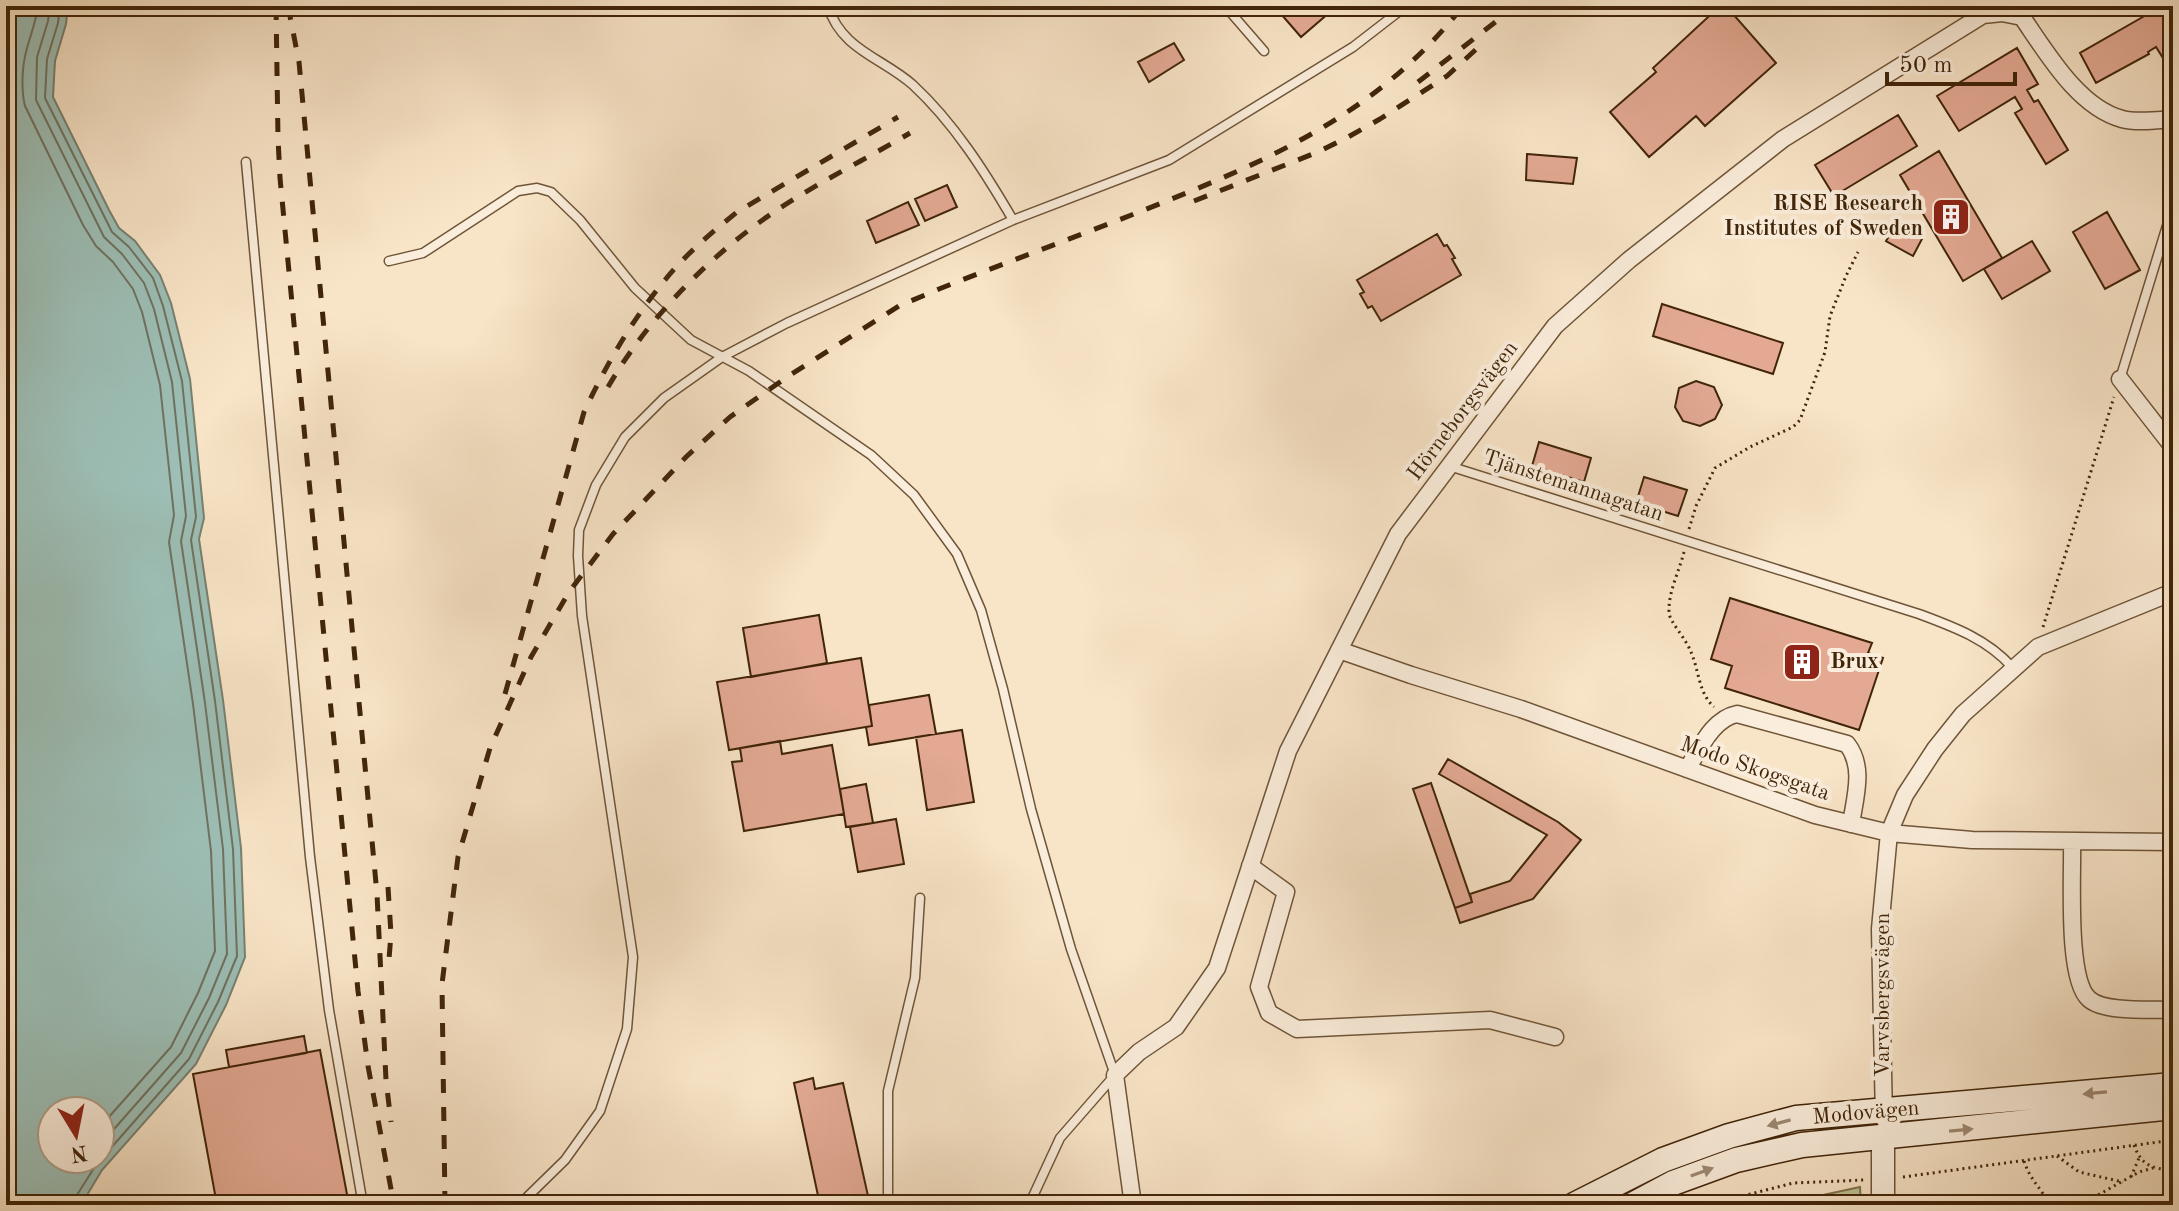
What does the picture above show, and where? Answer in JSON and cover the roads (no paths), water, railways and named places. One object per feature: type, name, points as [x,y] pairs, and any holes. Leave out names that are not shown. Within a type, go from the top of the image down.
[{"type":"main road","name":"Modovägen","points":[[1574,1205],[1663,1160],[1729,1136],[1796,1118],[2173,1085]]},
{"type":"main road","name":"Modovägen","points":[[1632,1205],[1673,1183],[1736,1160],[1802,1145],[2173,1107]]},
{"type":"street","name":"Hörneborgsvägen","points":[[1115,1075],[1139,1052],[1176,1027],[1217,968],[1288,751],[1398,534],[1555,326],[1629,260],[1783,139],[1983,15],[2002,13],[2022,17],[2087,101],[2123,119],[2173,119]]},
{"type":"street","points":[[2120,379],[2173,447]]},
{"type":"street","name":"Varvsbergsvägen","points":[[1883,1205],[1880,929],[1889,833],[1905,795],[1963,714],[2012,667],[2038,647],[2173,592]]},
{"type":"street","name":"Modo Skogsgata","points":[[1339,650],[1521,709],[1815,815],[1889,833],[1972,840],[2173,842]]},
{"type":"street","points":[[1687,769],[1717,724],[1726,716],[1737,714],[1847,744],[1854,753],[1858,767],[1851,824]]},
{"type":"street","points":[[2072,842],[2076,975],[2088,999],[2110,1008],[2173,1010]]},
{"type":"street","points":[[1250,866],[1286,892],[1259,987],[1269,1013],[1297,1029],[1490,1020],[1555,1037]]},
{"type":"street","points":[[1115,1075],[1133,1205]]},
{"type":"lane","points":[[828,6],[833,21],[863,53],[911,84],[954,129],[1013,220]]},
{"type":"lane","points":[[1225,6],[1264,51]]},
{"type":"lane","points":[[519,1205],[565,1160],[600,1111],[627,1029],[633,957],[582,616],[578,556],[579,530],[596,485],[625,437],[664,398],[722,357],[787,323],[1013,220],[1169,160],[1353,47],[1406,6]]},
{"type":"lane","points":[[246,162],[310,857],[329,1010],[363,1205]]},
{"type":"lane","points":[[389,261],[423,253],[518,191],[537,188],[551,192],[580,220],[635,288],[691,340],[761,379],[871,455],[914,495],[957,554],[981,610],[1031,809],[1071,949],[1115,1075],[1060,1138],[1029,1205]]},
{"type":"lane","points":[[2120,379],[2173,206]]},
{"type":"lane","name":"Tjänstemannagatan","points":[[1449,466],[1919,614],[1979,639],[2012,667]]},
{"type":"lane","points":[[888,1205],[888,1091],[915,978],[920,898]]},
{"type":"water","points":[[6,6],[68,6],[55,61],[53,97],[119,228],[135,241],[160,275],[171,303],[190,379],[204,518],[199,539],[241,848],[245,957],[226,1005],[196,1064],[116,1154],[116,1095],[36,1095],[36,1175],[99,1175],[81,1205],[6,1205]]},
{"type":"railway","points":[[276,6],[280,178],[358,991],[368,1066],[394,1205]]},
{"type":"railway","points":[[288,6],[299,62],[377,894],[386,1080],[391,1122]]},
{"type":"railway","points":[[445,1205],[442,984],[458,857],[490,748],[531,657],[569,592],[613,534],[686,457],[730,417],[899,306],[1190,192],[1277,152],[1318,130],[1395,77],[1430,44],[1463,6]]},
{"type":"railway","points":[[1418,82],[1507,13]]},
{"type":"railway","points":[[1194,201],[1348,137],[1447,76],[1483,43]]},
{"type":"railway","points":[[505,694],[584,412],[631,327],[681,262],[737,212],[898,117]]},
{"type":"railway","points":[[608,387],[661,313],[728,247],[793,200],[910,133]]},
{"type":"railway","points":[[388,887],[389,959]]},
{"type":"place","name":"RISE Research Institutes of Sweden","points":[[1951,217]]},
{"type":"place","name":"Brux","points":[[1802,662]]}]
